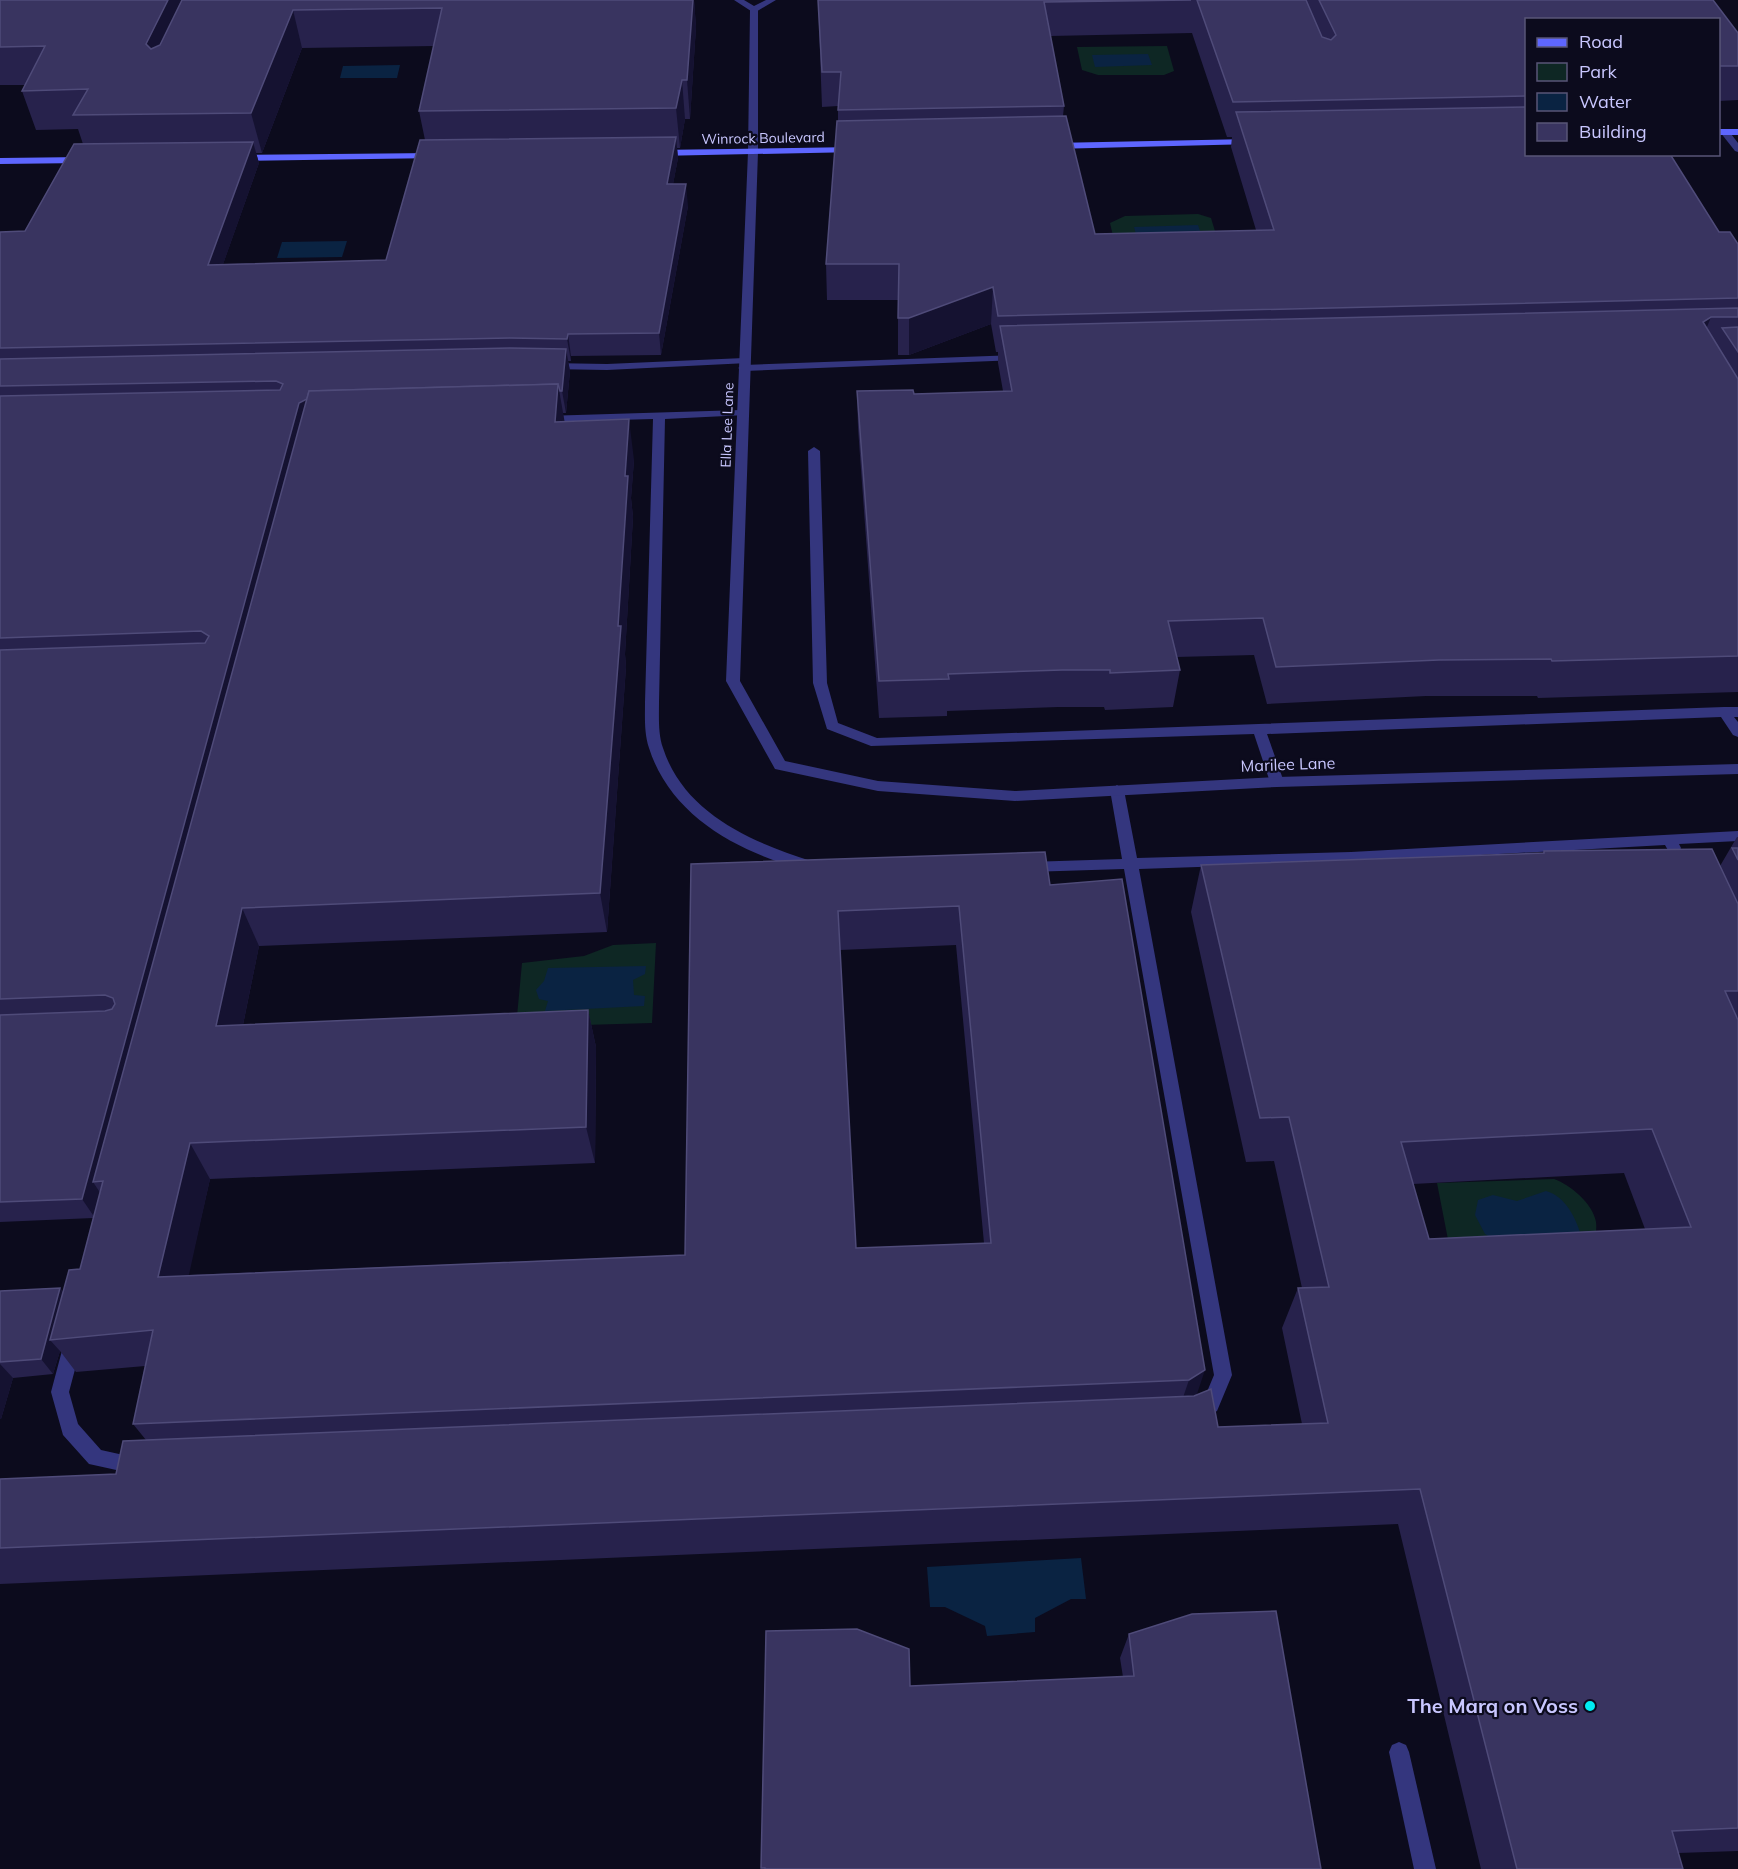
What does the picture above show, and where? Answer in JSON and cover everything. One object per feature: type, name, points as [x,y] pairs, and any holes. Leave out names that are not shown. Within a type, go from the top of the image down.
[{"type":"street","points":[[738,0],[754,10],[772,0]]},
{"type":"street","name":"Ella Lee Lane","points":[[754,10],[753,152],[734,681],[780,765],[842,778]]},
{"type":"street","points":[[1722,132],[1738,132]]},
{"type":"street","points":[[1722,132],[1738,149]]},
{"type":"street","points":[[1039,146],[1258,142]]},
{"type":"street","name":"Winrock Boulevard","points":[[644,154],[871,150]]},
{"type":"street","points":[[226,158],[441,156]]},
{"type":"street","points":[[0,161],[95,160]]},
{"type":"street","points":[[537,366],[607,367],[1034,357]]},
{"type":"street","points":[[524,420],[742,414]]},
{"type":"street","points":[[659,416],[652,702],[656,748],[664,768],[686,797],[706,817],[738,839],[768,854],[821,869]]},
{"type":"street","points":[[814,451],[820,683],[832,726],[876,743],[1731,712],[1738,732]]},
{"type":"street","points":[[1259,729],[1277,782]]},
{"type":"street","name":"Marilee Lane","points":[[842,778],[878,786],[1015,796],[1277,782],[1738,770]]},
{"type":"street","points":[[1117,790],[1222,1375],[1211,1404],[1181,1423]]},
{"type":"street","points":[[1011,868],[1130,862],[1351,857],[1738,836]]},
{"type":"street","points":[[1670,839],[1680,860]]},
{"type":"street","points":[[78,1323],[60,1392],[70,1429],[96,1458],[157,1467]]},
{"type":"street","points":[[1399,1752],[1425,1869]]},
{"type":"green space","points":[[1167,46],[1174,71],[1164,75],[1098,75],[1082,70],[1077,47]]},
{"type":"green space","points":[[1198,214],[1211,218],[1221,251],[1117,253],[1110,223],[1125,216]]},
{"type":"green space","points":[[656,943],[652,1023],[516,1027],[522,963],[584,956],[613,945]]},
{"type":"green space","points":[[1554,1179],[1574,1190],[1591,1209],[1596,1222],[1595,1246],[1451,1255],[1437,1183]]},
{"type":"water","points":[[1148,54],[1152,65],[1095,67],[1092,55]]},
{"type":"water","points":[[400,65],[397,78],[340,78],[343,66]]},
{"type":"water","points":[[1198,225],[1203,240],[1138,242],[1134,227]]},
{"type":"water","points":[[347,241],[342,257],[277,258],[282,242]]},
{"type":"water","points":[[646,966],[645,974],[633,980],[634,995],[645,996],[644,1006],[545,1011],[548,1001],[539,999],[536,990],[544,981],[548,968]]},
{"type":"water","points":[[1546,1191],[1565,1203],[1574,1217],[1582,1239],[1497,1241],[1485,1234],[1475,1215],[1478,1200],[1493,1195],[1517,1201]]},
{"type":"water","points":[[1081,1558],[1086,1599],[1071,1599],[1035,1618],[1035,1632],[987,1636],[985,1626],[945,1607],[930,1607],[927,1567]]},
{"type":"building","points":[[0,0],[168,0],[146,44],[151,49],[160,45],[182,0],[693,0],[687,80],[682,80],[676,108],[419,111],[442,8],[293,10],[251,113],[73,115],[88,89],[22,91],[45,46],[0,47]]},
{"type":"building","points":[[818,0],[1191,0],[1044,2],[1064,106],[838,110],[841,72],[822,72]]},
{"type":"building","points":[[1197,0],[1306,0],[1322,37],[1331,40],[1336,35],[1319,0],[1713,0],[1738,33],[1738,66],[1720,66],[1720,18],[1525,18],[1525,96],[1233,102]]},
{"type":"building","points":[[1525,107],[1525,156],[1671,156],[1719,232],[1730,232],[1738,244],[1738,298],[998,316],[993,287],[909,318],[898,318],[899,264],[826,264],[837,121],[1066,116],[1095,234],[1274,230],[1236,112]]},
{"type":"building","points":[[676,137],[667,184],[686,184],[659,333],[568,334],[567,339],[510,338],[0,348],[0,232],[25,231],[74,144],[253,142],[208,265],[386,260],[420,140]]},
{"type":"building","points":[[1738,308],[1738,317],[1711,317],[1703,322],[1738,379],[1738,656],[1552,661],[1551,659],[1439,660],[1276,667],[1263,618],[1168,621],[1180,670],[1110,673],[1110,670],[1062,670],[948,674],[949,679],[879,681],[857,391],[913,390],[914,394],[1012,391],[1000,326]]},
{"type":"building","points":[[1738,327],[1738,352],[1722,328]]},
{"type":"building","points":[[510,348],[566,349],[562,391],[558,384],[309,391],[307,399],[299,403],[82,1199],[0,1202],[0,1015],[105,1011],[112,1009],[115,1004],[113,998],[105,995],[0,999],[0,650],[205,643],[209,636],[201,631],[0,638],[0,396],[280,390],[283,384],[276,381],[0,386],[0,359]]},
{"type":"building","points":[[558,384],[555,422],[629,419],[625,476],[628,476],[618,626],[621,626],[600,893],[242,908],[216,1026],[588,1010],[586,1127],[190,1143],[158,1277],[685,1255],[691,864],[1045,852],[1050,885],[1122,879],[1205,1370],[1189,1380],[133,1424],[153,1330],[50,1340],[69,1270],[80,1269],[103,1181],[93,1182],[309,391]],"holes":[[[959,906],[991,1243],[856,1248],[838,911]]]},
{"type":"building","points":[[1732,848],[1738,848],[1738,860]]},
{"type":"building","points":[[1712,849],[1738,904],[1738,991],[1725,991],[1738,1020],[1738,1828],[1672,1831],[1683,1869],[1517,1869],[1420,1489],[0,1548],[0,1479],[116,1474],[123,1441],[1194,1396],[1211,1389],[1218,1427],[1328,1423],[1298,1288],[1329,1287],[1289,1117],[1260,1118],[1201,865],[1544,853],[1544,851]],"holes":[[[1652,1129],[1691,1227],[1429,1239],[1401,1142]]]},
{"type":"building","points":[[60,1288],[41,1359],[0,1362],[0,1291]]},
{"type":"building","points":[[1276,1611],[1321,1869],[761,1868],[766,1631],[857,1629],[909,1649],[910,1686],[1134,1676],[1129,1634],[1192,1614]]},
{"type":"place","name":"The Marq on Voss","points":[[1590,1706]]}]
